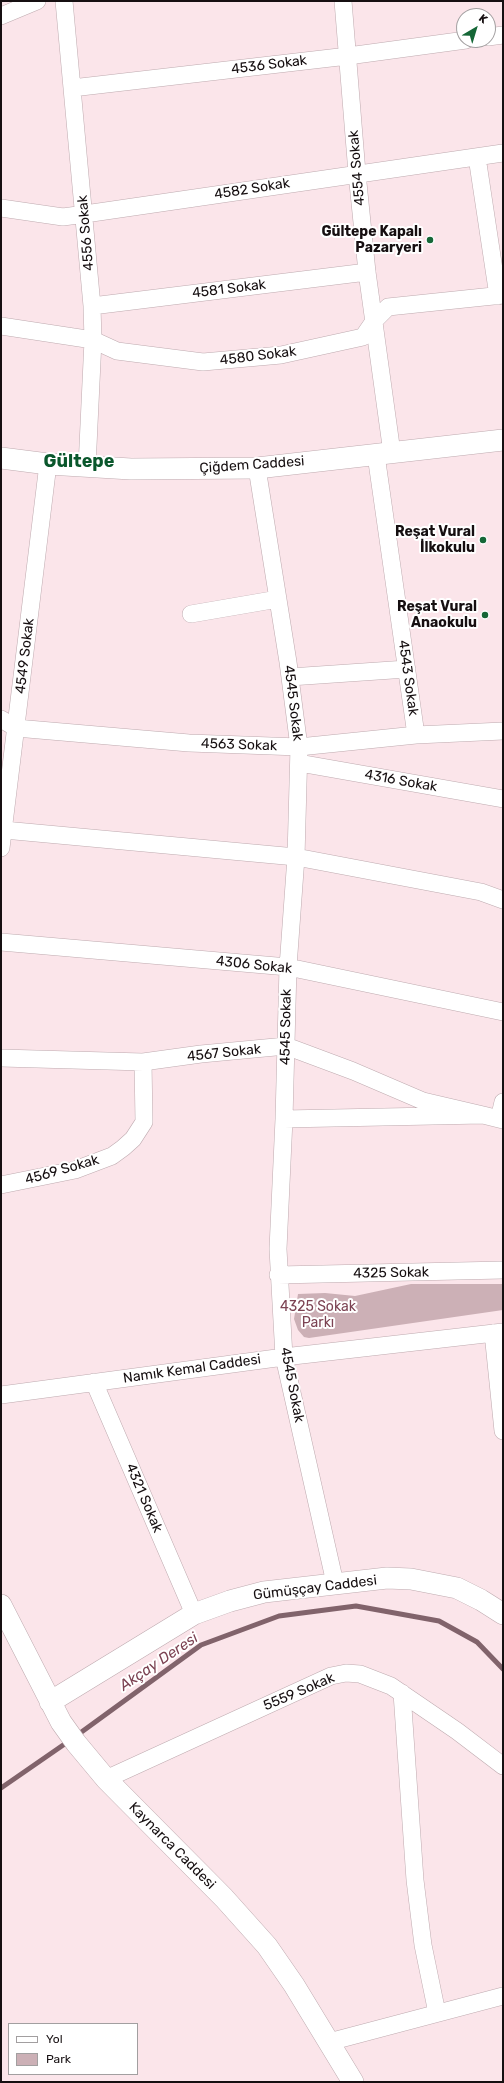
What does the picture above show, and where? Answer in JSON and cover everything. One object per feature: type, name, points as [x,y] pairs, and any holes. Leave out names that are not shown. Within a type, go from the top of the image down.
[{"type":"street","points":[[1,16],[38,1]]},
{"type":"street","name":"4556 Sokak","points":[[64,1],[85,214],[92,306],[87,466]]},
{"type":"street","name":"4554 Sokak","points":[[343,1],[357,173],[367,272],[374,321],[384,454]]},
{"type":"street","name":"4536 Sokak","points":[[72,88],[348,56],[456,41]]},
{"type":"street","name":"4582 Sokak","points":[[1,208],[63,216],[85,214],[357,173],[503,153]]},
{"type":"street","points":[[477,157],[500,295]]},
{"type":"street","name":"4581 Sokak","points":[[92,306],[367,272]]},
{"type":"street","name":"4580 Sokak","points":[[1,326],[92,340],[117,351],[203,362],[281,355],[363,337],[374,321],[388,308],[500,295]]},
{"type":"street","name":"Çiğdem Caddesi","points":[[1,458],[48,464],[173,470],[257,468],[503,440]]},
{"type":"street","name":"4543 Sokak","points":[[384,454],[407,669],[416,735]]},
{"type":"street","name":"4549 Sokak","points":[[1,848],[48,464]]},
{"type":"street","name":"4545 Sokak","points":[[257,468],[290,677],[299,755],[296,857],[288,967],[278,1275],[284,1357],[335,1583]]},
{"type":"street","points":[[191,614],[278,599]]},
{"type":"street","points":[[290,677],[407,669]]},
{"type":"street","name":"4563 Sokak","points":[[1,719],[16,728],[189,743],[299,755],[416,735],[503,731]]},
{"type":"street","name":"4316 Sokak","points":[[299,755],[503,799]]},
{"type":"street","points":[[4,830],[296,857],[481,892],[503,900]]},
{"type":"street","name":"4306 Sokak","points":[[1,942],[288,967],[503,1012]]},
{"type":"street","name":"4567 Sokak","points":[[1,1058],[143,1062],[286,1046],[353,1071],[423,1101],[495,1118]]},
{"type":"street","name":"4569 Sokak","points":[[1,1185],[74,1170],[112,1156],[124,1148],[144,1122],[143,1062]]},
{"type":"street","points":[[284,1119],[495,1118],[503,1102]]},
{"type":"street","name":"4325 Sokak","points":[[278,1275],[503,1270]]},
{"type":"street","points":[[498,1333],[503,1431]]},
{"type":"street","name":"Namık Kemal Caddesi","points":[[1,1395],[284,1357],[498,1333]]},
{"type":"street","name":"4321 Sokak","points":[[94,1382],[194,1614]]},
{"type":"street","name":"Gümüşçay Caddesi","points":[[50,1702],[194,1614],[230,1601],[264,1592],[387,1578],[411,1579],[433,1582],[457,1588],[481,1600],[503,1614]]},
{"type":"street","name":"Kaynarca Caddesi","points":[[1,1605],[50,1702],[68,1733],[106,1779],[252,1928],[281,1965],[353,2082]]},
{"type":"street","name":"5559 Sokak","points":[[106,1779],[331,1676],[346,1673],[360,1674],[376,1679],[402,1693],[457,1731],[503,1766]]},
{"type":"street","points":[[402,1693],[415,1880],[423,1945],[437,2013]]},
{"type":"street","points":[[329,2042],[503,1996]]},
{"type":"green space","name":"4325 Sokak Parkı","points":[[411,1284],[503,1284],[503,1310],[309,1338],[304,1337],[298,1330],[294,1319],[298,1294],[325,1293],[355,1296]]},
{"type":"waterway","name":"Akçay Deresi","points":[[76,1736],[201,1645],[279,1616],[356,1606],[439,1621],[477,1642],[503,1669]]},
{"type":"waterway","name":"Akçay Deresi","points":[[1,1788],[69,1741]]},
{"type":"place","name":"Gültepe Kapalı Pazaryeri","points":[[430,240]]},
{"type":"place","name":"Reşat Vural İlkokulu","points":[[483,540]]},
{"type":"place","name":"Reşat Vural Anaokulu","points":[[485,615]]},
{"type":"district","name":"Gültepe","points":[[79,462]]}]
